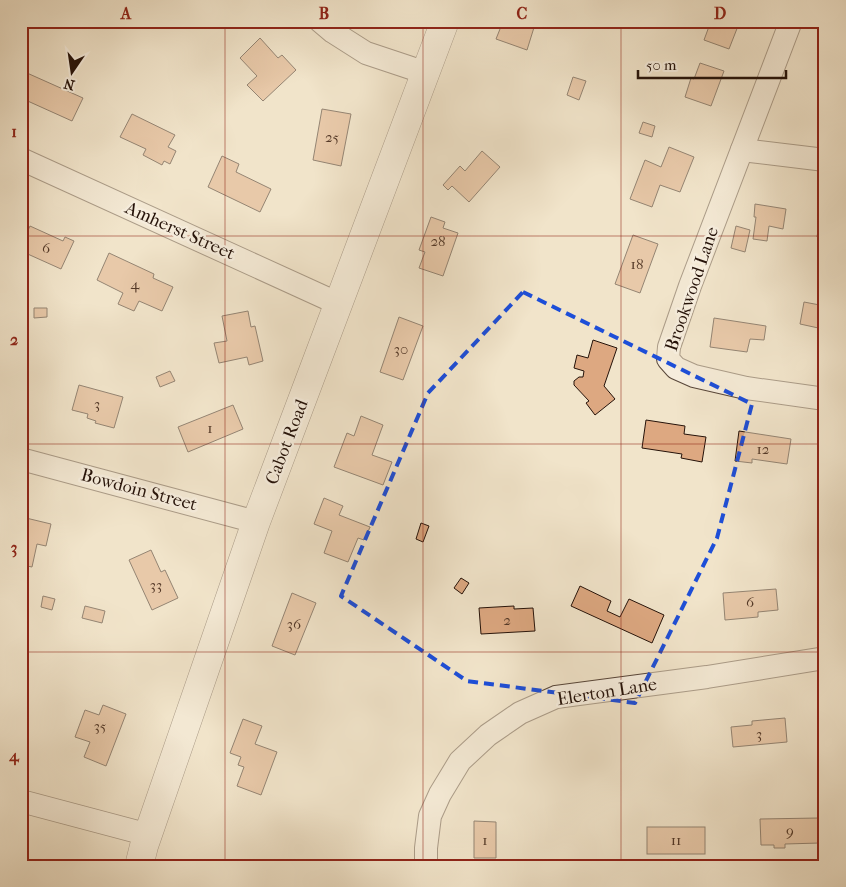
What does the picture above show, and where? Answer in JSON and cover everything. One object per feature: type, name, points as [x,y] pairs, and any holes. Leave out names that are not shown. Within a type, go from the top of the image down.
[{"type":"street","points":[[320,21],[366,53],[426,73]]},
{"type":"street","name":"Cabot Road","points":[[139,866],[256,522],[445,21]]},
{"type":"street","points":[[791,21],[742,150],[825,160]]},
{"type":"street","name":"Brookwood Lane","points":[[742,150],[669,347],[668,359],[676,368],[694,376],[746,388],[825,399]]},
{"type":"street","name":"Amherst Street","points":[[21,159],[339,304]]},
{"type":"street","name":"Bowdoin Street","points":[[21,458],[256,522]]},
{"type":"street","name":"Elerton Lane","points":[[426,866],[430,816],[440,794],[460,761],[488,735],[520,713],[556,697],[707,677],[825,658]]},
{"type":"street","points":[[21,802],[149,835]]},
{"type":"highlighted area","points":[[523,292],[752,404],[717,538],[635,703],[467,681],[341,596],[428,393]]},
{"type":"building","points":[[509,21],[536,21],[527,50],[496,39],[502,24],[507,26]]},
{"type":"building","points":[[711,21],[744,21],[742,28],[738,26],[729,49],[704,40]]},
{"type":"building","points":[[260,38],[278,58],[282,55],[296,70],[263,101],[247,85],[257,76],[240,58]]},
{"type":"building","points":[[700,63],[724,71],[711,106],[685,97],[691,78],[694,79]]},
{"type":"building","points":[[27,73],[83,98],[72,121],[21,98],[21,85]]},
{"type":"building","points":[[573,77],[586,81],[579,100],[567,95]]},
{"type":"building","points":[[322,109],[351,114],[341,166],[313,160]]},
{"type":"building","points":[[132,114],[175,135],[168,147],[176,151],[170,164],[164,161],[162,165],[143,155],[146,149],[120,137]]},
{"type":"building","points":[[643,122],[655,126],[652,137],[639,133]]},
{"type":"building","points":[[669,147],[694,157],[680,192],[660,185],[652,207],[630,199],[645,160],[661,167]]},
{"type":"building","points":[[482,151],[500,167],[469,202],[452,186],[448,190],[443,185],[460,166],[465,171]]},
{"type":"building","points":[[222,156],[239,164],[236,172],[271,189],[260,212],[208,187]]},
{"type":"building","points":[[755,204],[786,209],[783,229],[769,226],[767,241],[753,239],[756,217],[754,217]]},
{"type":"building","points":[[822,205],[825,205],[825,238],[817,237]]},
{"type":"building","points":[[431,217],[445,222],[443,228],[458,233],[443,276],[419,268],[425,252],[419,250]]},
{"type":"building","points":[[30,226],[63,241],[65,237],[74,241],[61,269],[21,251],[21,245]]},
{"type":"building","points":[[736,226],[750,230],[745,252],[731,248]]},
{"type":"building","points":[[633,235],[658,244],[640,293],[615,284]]},
{"type":"building","points":[[109,253],[154,274],[153,278],[173,287],[162,311],[139,301],[134,311],[118,304],[123,293],[97,280]]},
{"type":"building","points":[[804,302],[825,306],[823,329],[800,324]]},
{"type":"building","points":[[34,308],[47,308],[47,317],[34,318]]},
{"type":"building","points":[[248,311],[251,327],[255,326],[263,361],[249,365],[247,357],[219,363],[214,343],[227,341],[222,316]]},
{"type":"building","points":[[399,317],[423,326],[403,380],[380,372]]},
{"type":"building","points":[[714,318],[766,326],[764,340],[750,339],[747,352],[710,347]]},
{"type":"building","points":[[593,340],[617,348],[604,386],[615,399],[595,415],[586,403],[589,401],[574,385],[574,381],[579,377],[583,377],[584,371],[574,368],[577,355],[588,358]]},
{"type":"building","points":[[170,371],[175,381],[160,387],[156,377]]},
{"type":"building","points":[[21,374],[26,375],[21,394]]},
{"type":"building","points":[[79,385],[123,397],[114,428],[95,423],[96,421],[87,418],[88,414],[72,410]]},
{"type":"building","points":[[233,405],[243,429],[188,452],[178,427]]},
{"type":"building","points":[[361,416],[383,425],[372,455],[392,462],[383,485],[334,467],[347,433],[354,436]]},
{"type":"building","points":[[646,420],[685,426],[684,434],[706,437],[702,462],[681,458],[682,454],[642,448]]},
{"type":"building","points":[[739,431],[791,439],[787,464],[752,459],[752,463],[735,461]]},
{"type":"building","points":[[825,441],[825,482],[819,481]]},
{"type":"building","points":[[324,498],[343,506],[339,515],[370,527],[364,540],[358,538],[348,562],[324,553],[332,531],[314,524]]},
{"type":"building","points":[[26,518],[51,524],[46,546],[37,544],[32,567],[22,565],[21,568],[21,535]]},
{"type":"building","points":[[421,523],[429,526],[423,542],[416,539]]},
{"type":"building","points":[[151,550],[161,572],[165,570],[178,598],[152,610],[129,560]]},
{"type":"building","points":[[461,578],[469,583],[462,594],[454,588]]},
{"type":"building","points":[[580,586],[611,601],[607,611],[620,617],[629,599],[664,615],[652,643],[571,606]]},
{"type":"building","points":[[776,589],[778,610],[758,612],[758,617],[725,620],[723,593]]},
{"type":"building","points":[[292,593],[316,603],[295,655],[272,646]]},
{"type":"building","points":[[43,596],[55,599],[52,610],[41,607]]},
{"type":"building","points":[[85,606],[105,611],[102,623],[82,618]]},
{"type":"building","points":[[514,606],[514,609],[533,608],[535,631],[481,634],[479,608]]},
{"type":"building","points":[[103,705],[126,714],[106,766],[84,757],[90,742],[75,737],[85,710],[99,715]]},
{"type":"building","points":[[785,718],[787,742],[733,747],[731,727],[752,725],[752,721]]},
{"type":"building","points":[[243,719],[262,726],[255,744],[277,752],[261,795],[237,786],[244,767],[238,765],[241,757],[230,753]]},
{"type":"building","points":[[819,818],[820,843],[785,844],[785,848],[774,848],[774,845],[761,845],[760,819]]},
{"type":"building","points":[[474,821],[496,822],[496,858],[474,858]]},
{"type":"building","points":[[647,827],[705,827],[705,854],[647,854]]}]
